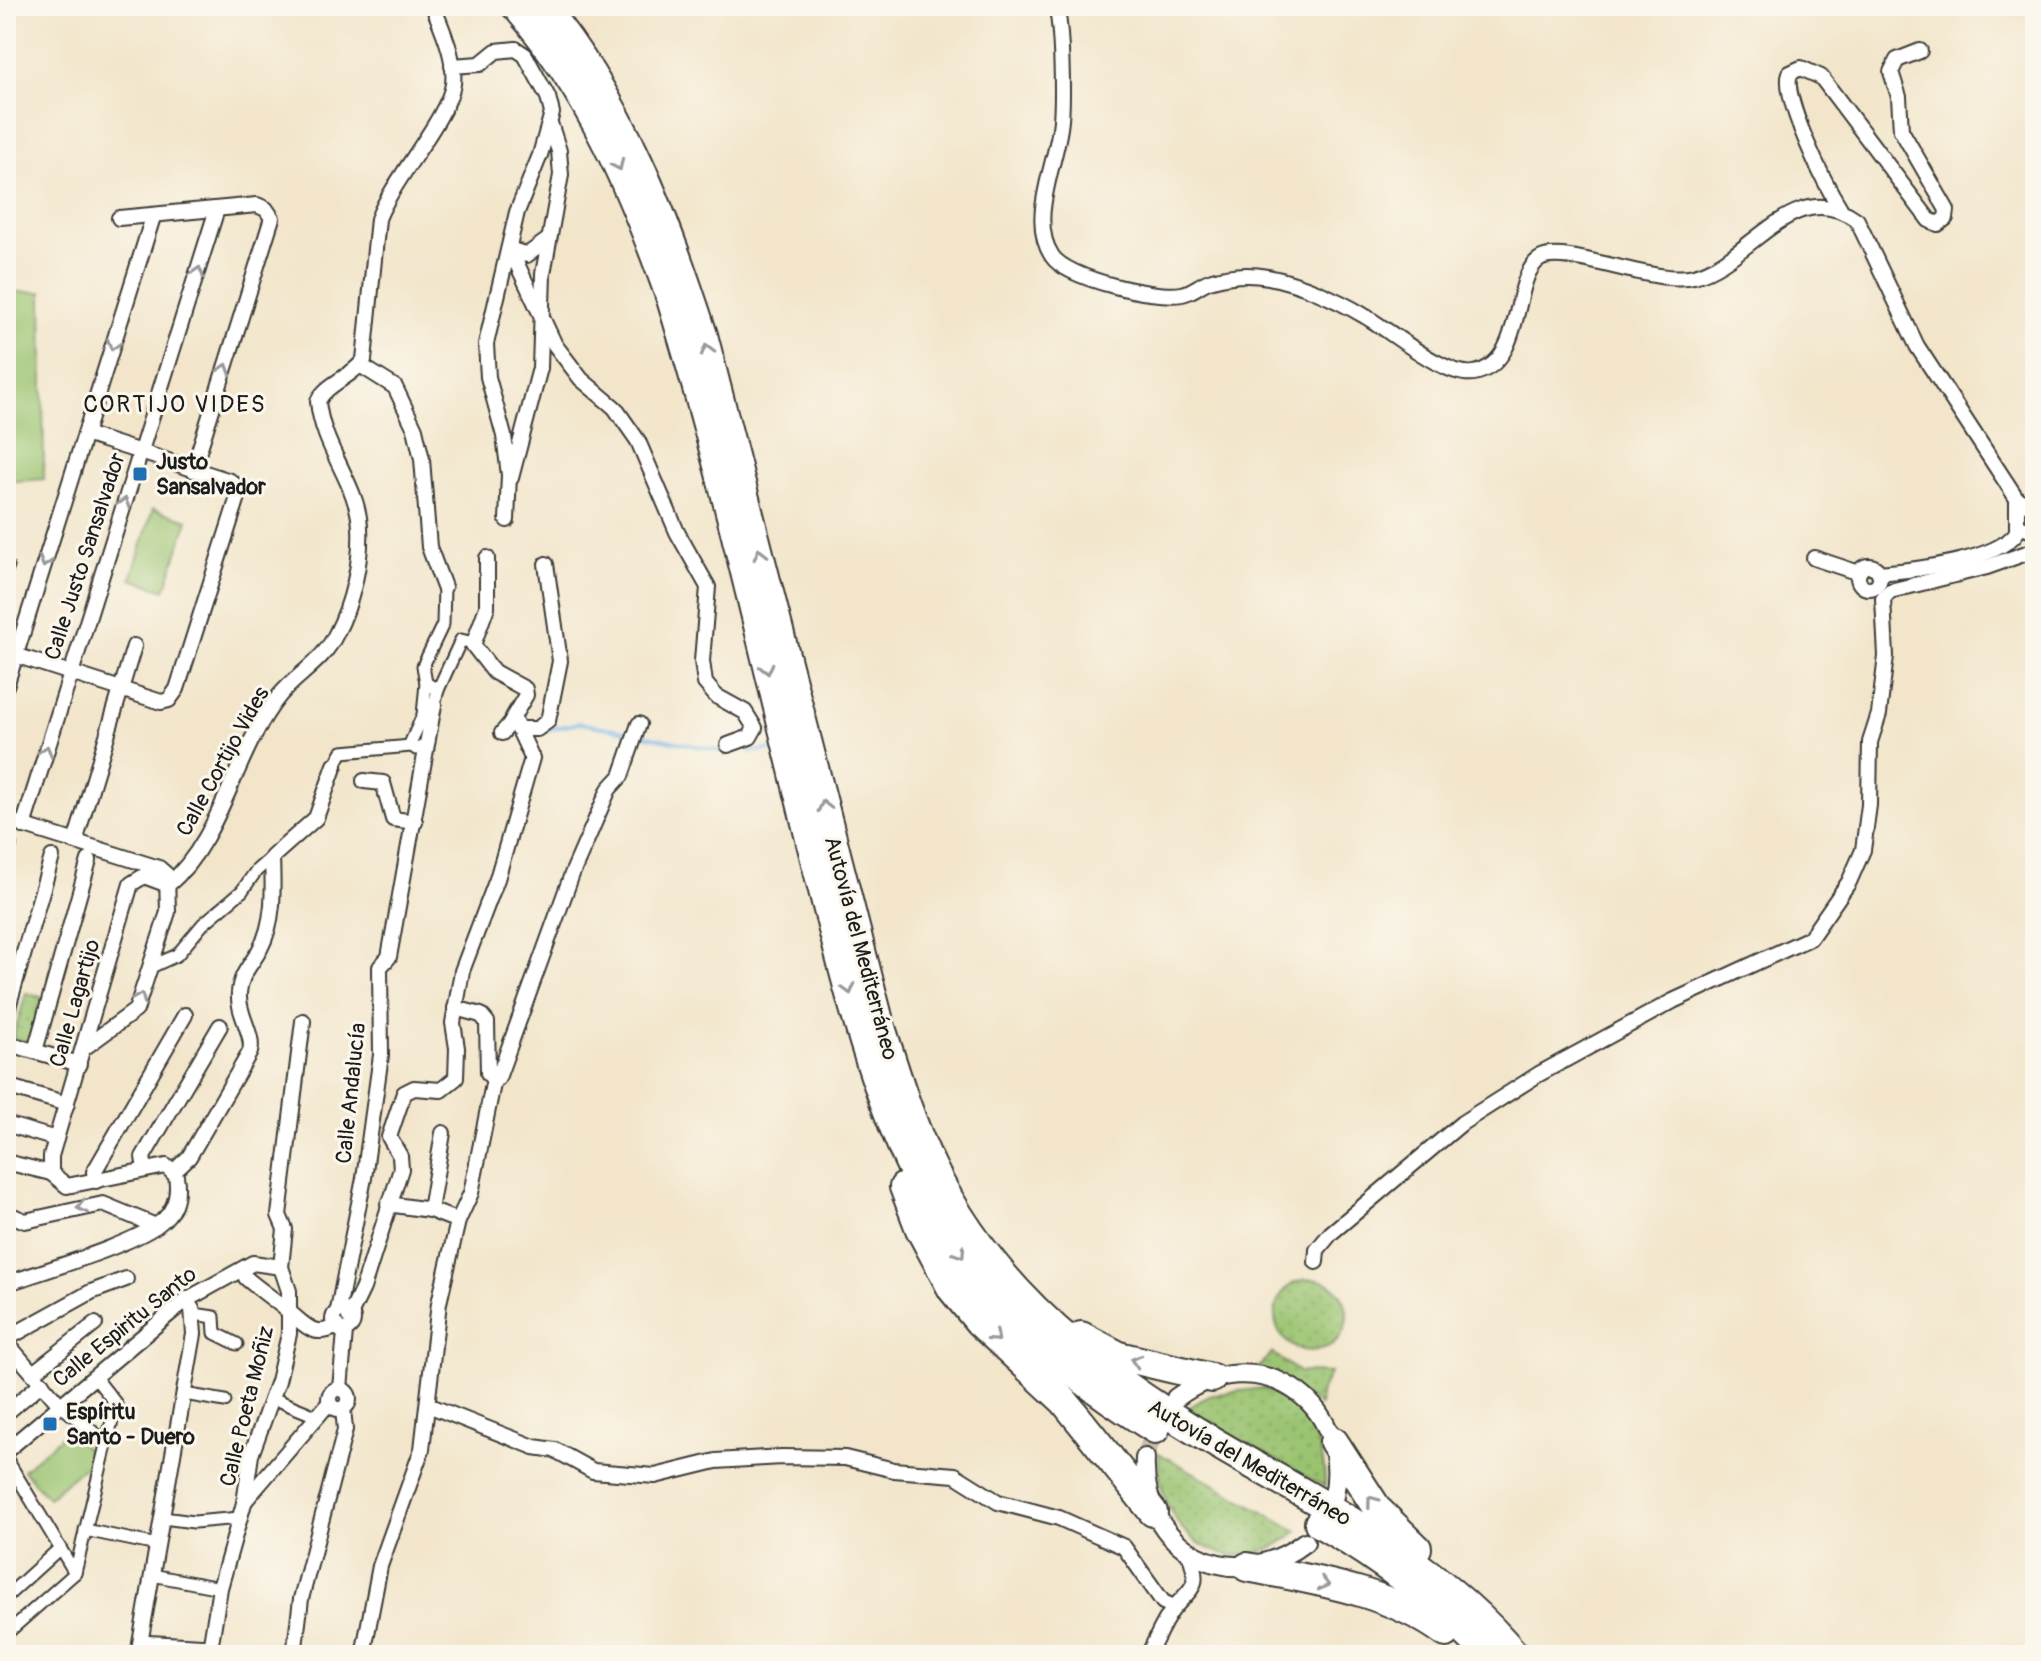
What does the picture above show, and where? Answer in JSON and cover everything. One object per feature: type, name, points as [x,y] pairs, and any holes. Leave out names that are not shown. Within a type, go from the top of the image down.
[{"type":"highway","name":"Autovía del Mediterráneo","points":[[516,6],[556,56],[584,99],[634,199],[671,299],[717,428],[840,911],[897,1078],[932,1169],[959,1215],[1004,1279],[1066,1342],[1140,1398],[1397,1550],[1483,1616],[1515,1655]]},
{"type":"highway","name":"Autovía del Mediterráneo","points":[[542,6],[573,45],[605,96],[647,180],[703,335],[717,428]]},
{"type":"highway","name":"Autovía del Mediterráneo","points":[[840,911],[858,1024],[882,1094],[926,1198],[970,1268],[1024,1330],[1118,1406],[1326,1527],[1403,1578],[1462,1627],[1488,1655]]},
{"type":"highway","points":[[882,1094],[882,1120],[894,1160],[920,1229],[952,1289],[979,1322],[1064,1401],[1153,1512]]},
{"type":"highway","points":[[932,1169],[952,1187],[1005,1263],[1032,1294],[1077,1334],[1119,1356],[1212,1378]]},
{"type":"highway","points":[[1334,1442],[1378,1510],[1415,1547],[1473,1595],[1483,1616]]},
{"type":"highway","points":[[1247,1567],[1386,1600],[1425,1617],[1474,1655]]},
{"type":"street","points":[[411,746],[423,715],[426,683],[423,666],[443,624],[444,587],[429,547],[422,459],[415,429],[395,387],[360,365],[368,345],[378,219],[385,200],[445,104],[453,84],[452,66],[433,6]]},
{"type":"street","points":[[1056,6],[1061,121],[1042,225],[1046,241],[1057,263],[1067,270],[1138,291],[1181,294],[1206,282],[1238,274],[1270,277],[1313,291],[1362,314],[1447,368],[1473,373],[1496,362],[1520,311],[1527,274],[1539,259],[1558,255],[1671,279],[1693,276],[1715,269],[1784,217],[1818,207],[1840,208]]},
{"type":"street","points":[[452,66],[480,64],[504,48],[521,51],[548,97],[551,125],[559,151],[561,175],[549,239],[541,309],[540,368],[508,485]]},
{"type":"street","points":[[1920,51],[1897,60],[1891,72],[1899,97],[1901,130],[1947,210],[1946,218],[1938,224],[1929,220],[1821,77],[1801,68],[1790,73],[1789,92],[1827,188],[1840,208],[1857,220],[1917,346],[2017,499],[2035,508]]},
{"type":"street","points":[[507,520],[504,436],[488,377],[486,344],[517,212],[551,125]]},
{"type":"street","points":[[119,218],[262,206],[270,213],[272,224],[193,470]]},
{"type":"street","name":"Calle Justo Sansalvador","points":[[23,826],[217,209]]},
{"type":"street","points":[[6,686],[153,217]]},
{"type":"street","points":[[510,249],[527,255],[549,239]]},
{"type":"street","points":[[510,249],[541,309],[555,345],[566,361],[626,421],[638,441],[647,471],[661,488],[684,547],[704,576],[708,603],[702,661],[705,683],[716,696],[745,712],[755,728],[750,737],[728,745]]},
{"type":"street","name":"Calle Cortijo Vides","points":[[168,885],[204,842],[220,804],[272,707],[298,678],[319,662],[337,634],[347,607],[360,527],[356,505],[326,440],[318,401],[323,393],[360,365]]},
{"type":"street","points":[[15,655],[165,702],[175,694],[238,497],[236,486],[230,481],[85,434]]},
{"type":"street","points":[[1859,573],[1867,566],[1879,573],[1963,559],[2001,547],[2011,541],[2017,525],[2017,499]]},
{"type":"street","points":[[2017,525],[2035,532]]},
{"type":"street","points":[[1316,1262],[1317,1250],[1331,1233],[1462,1123],[1539,1074],[1673,1001],[1810,938],[1849,882],[1863,850],[1869,805],[1870,742],[1879,714],[1886,656],[1881,610],[1883,599],[1890,591],[1987,567],[2035,550]]},
{"type":"street","points":[[487,558],[487,607],[473,643],[494,672],[525,689],[526,695],[517,724],[502,733]]},
{"type":"street","points":[[1814,558],[1859,573]]},
{"type":"street","points":[[517,724],[537,729],[548,721],[559,674],[546,564]]},
{"type":"street","points":[[1859,573],[1861,584],[1871,587],[1878,584],[1879,573]]},
{"type":"street","points":[[1871,587],[1881,610]]},
{"type":"street","name":"Calle Andalucía","points":[[342,1321],[381,1055],[380,967],[389,957],[438,690],[461,640],[473,643]]},
{"type":"street","points":[[75,842],[134,646]]},
{"type":"street","points":[[426,683],[438,690]]},
{"type":"street","points":[[244,1503],[316,1416],[349,1398],[340,1389],[342,1321],[363,1288],[401,1169],[400,1156],[389,1137],[400,1097],[414,1088],[441,1090],[456,1078],[455,1008],[462,971],[497,879],[530,763],[531,752],[517,724]]},
{"type":"street","points":[[363,1655],[380,1566],[410,1490],[422,1449],[439,1303],[458,1221],[471,1193],[494,1079],[501,1075],[572,874],[609,789],[621,776],[639,724]]},
{"type":"street","points":[[151,967],[177,955],[203,924],[242,891],[272,857],[316,818],[342,752],[411,746],[416,749],[429,742]]},
{"type":"street","points":[[364,781],[383,783],[393,819],[415,822]]},
{"type":"street","points":[[6,820],[162,870],[168,885],[168,912],[136,1010],[84,1048]]},
{"type":"street","points":[[6,1014],[52,857]]},
{"type":"street","points":[[173,1172],[189,1157],[250,1052],[252,1040],[242,1021],[239,992],[242,976],[261,947],[271,914],[272,857]]},
{"type":"street","points":[[35,1051],[89,860]]},
{"type":"street","name":"Calle Lagartijo","points":[[51,1173],[51,1156],[131,884],[144,876],[168,885]]},
{"type":"street","points":[[455,1008],[481,1015],[487,1022],[488,1073],[494,1079]]},
{"type":"street","points":[[96,1181],[94,1172],[185,1015]]},
{"type":"street","name":"Calle Poeta Moñiz","points":[[209,1650],[220,1588],[244,1503],[260,1415],[272,1398],[275,1373],[289,1334],[286,1275],[281,1267],[285,1229],[279,1215],[303,1021]]},
{"type":"street","points":[[145,1169],[143,1157],[220,1026]]},
{"type":"street","points":[[6,1043],[79,1064]]},
{"type":"street","points":[[6,1086],[67,1104]]},
{"type":"street","points":[[6,1124],[56,1139]]},
{"type":"street","points":[[430,1210],[443,1133]]},
{"type":"street","points":[[6,1162],[51,1173],[67,1186],[162,1166],[173,1172],[177,1183],[176,1201],[156,1226],[6,1284]]},
{"type":"street","points":[[6,1213],[25,1221],[103,1204],[156,1226]]},
{"type":"street","points":[[388,1204],[430,1210],[458,1221]]},
{"type":"street","name":"Calle Espiritu Santo","points":[[6,1451],[186,1300],[241,1274],[253,1263],[281,1267]]},
{"type":"street","points":[[241,1274],[311,1331],[320,1332],[342,1321]]},
{"type":"street","points":[[107,1443],[60,1405],[6,1340],[91,1292],[126,1279]]},
{"type":"street","points":[[186,1300],[194,1314],[194,1334],[139,1648],[209,1650]]},
{"type":"street","points":[[194,1314],[214,1317],[215,1333],[237,1344]]},
{"type":"street","points":[[6,1413],[37,1378],[95,1324]]},
{"type":"street","points":[[1176,1398],[1212,1378],[1253,1374],[1280,1382],[1313,1406],[1334,1442],[1338,1469],[1334,1496]]},
{"type":"street","points":[[6,1634],[75,1573],[116,1404],[94,1376]]},
{"type":"street","points":[[184,1394],[225,1401]]},
{"type":"street","points":[[272,1398],[316,1416]]},
{"type":"street","points":[[428,1405],[534,1447],[555,1450],[593,1471],[655,1476],[716,1461],[782,1457],[845,1458],[894,1470],[955,1475],[998,1502],[1059,1518],[1124,1547],[1163,1602],[1174,1607]]},
{"type":"street","points":[[294,1655],[301,1599],[345,1430],[336,1406]]},
{"type":"street","points":[[6,1458],[75,1573]]},
{"type":"street","points":[[1145,1458],[1145,1485],[1153,1512],[1168,1535],[1189,1552],[1215,1563],[1247,1567],[1282,1558],[1305,1542]]},
{"type":"street","points":[[163,1518],[194,1522],[240,1518]]},
{"type":"street","points":[[85,1530],[157,1545]]},
{"type":"street","points":[[6,1597],[60,1548]]},
{"type":"street","points":[[1148,1655],[1174,1607],[1187,1599],[1193,1589],[1194,1567],[1189,1552]]},
{"type":"street","points":[[152,1575],[220,1588]]},
{"type":"green space","points":[[6,292],[42,292],[44,479],[6,482]]},
{"type":"green space","points":[[153,509],[188,520],[165,590],[131,579]]},
{"type":"green space","points":[[26,993],[43,998],[27,1042],[13,1038]]},
{"type":"green space","points":[[1311,1279],[1337,1289],[1347,1315],[1337,1341],[1311,1351],[1285,1341],[1275,1315],[1285,1289]]},
{"type":"green space","points":[[1272,1353],[1299,1372],[1330,1373],[1320,1394],[1320,1405],[1257,1369]]},
{"type":"green space","points":[[1263,1388],[1291,1405],[1310,1427],[1321,1455],[1325,1487],[1185,1409],[1211,1395]]},
{"type":"green space","points":[[69,1430],[94,1458],[48,1498],[23,1470]]},
{"type":"green space","points":[[1159,1453],[1297,1531],[1272,1548],[1246,1555],[1223,1553],[1201,1544],[1183,1529],[1169,1508],[1161,1482]]},
{"type":"waterway","points":[[546,730],[579,723],[631,732]]},
{"type":"waterway","points":[[643,735],[721,751]]},
{"type":"waterway","points":[[750,752],[776,749]]},
{"type":"tunnel","points":[[1145,1458],[1159,1418]]},
{"type":"place","name":"Justo Sansalvador","points":[[140,474]]},
{"type":"place","name":"Espíritu Santo - Duero","points":[[50,1424]]},
{"type":"district","name":"CORTIJO VIDES","points":[[175,404]]}]
